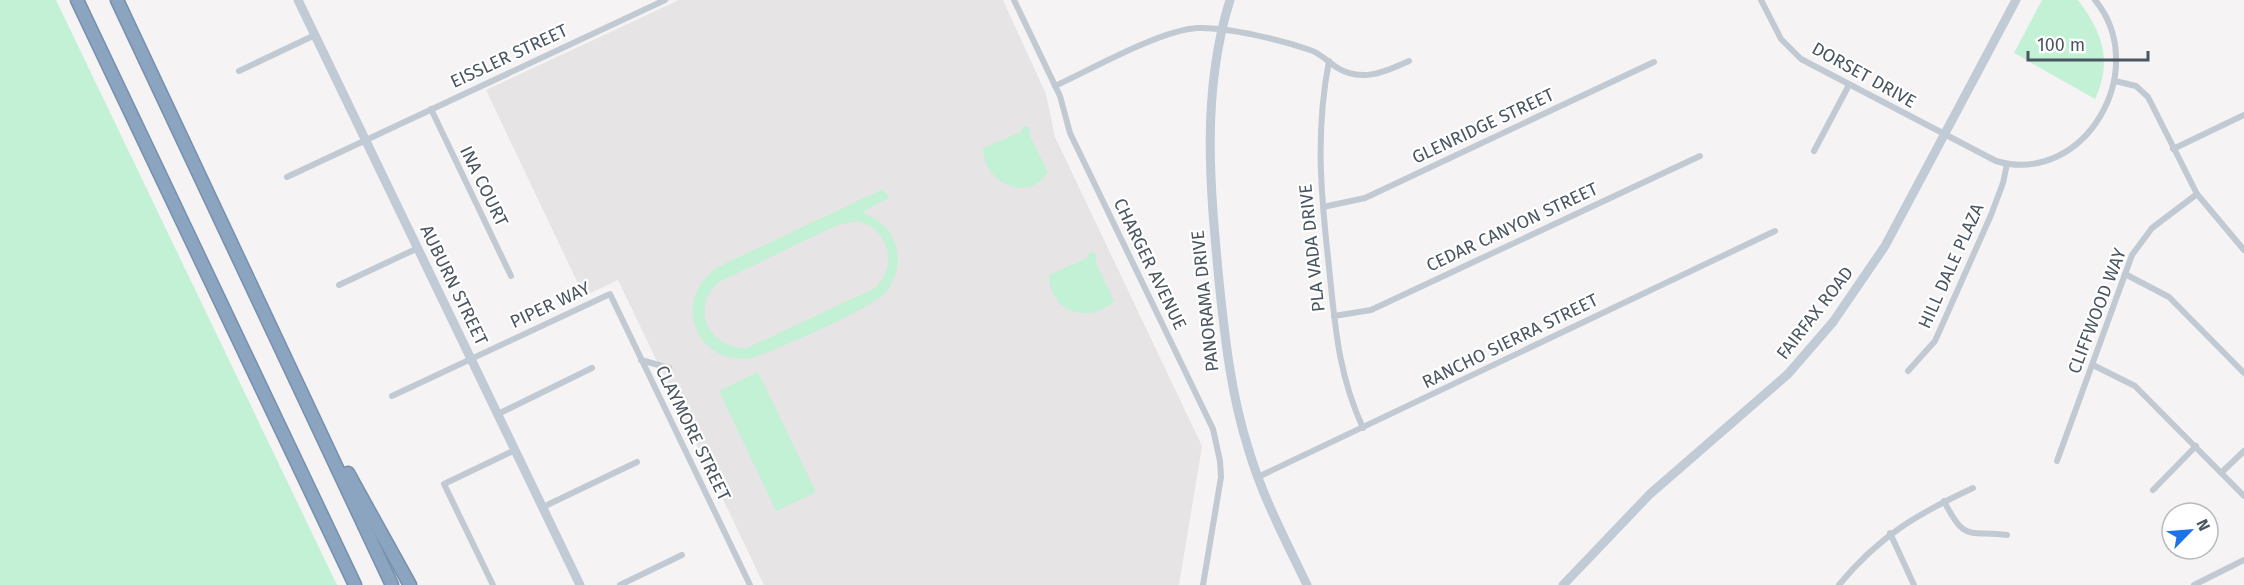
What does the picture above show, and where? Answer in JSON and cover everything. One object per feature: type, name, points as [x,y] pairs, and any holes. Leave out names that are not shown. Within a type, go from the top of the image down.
[{"type":"highway","points":[[77,0],[355,585]]},
{"type":"highway","points":[[117,0],[392,585]]},
{"type":"highway","points":[[267,318],[410,585]]},
{"type":"main road","name":"AUBURN STREET","points":[[298,0],[580,585]]},
{"type":"main road","name":"PANORAMA DRIVE","points":[[1230,0],[1223,29],[1210,115],[1212,208],[1230,376],[1238,414],[1258,477],[1307,585]]},
{"type":"main road","name":"FAIRFAX ROAD","points":[[1563,585],[1656,488],[1763,398],[1811,349],[1873,265],[2016,0]]},
{"type":"street","name":"EISSLER STREET","points":[[286,177],[665,0]]},
{"type":"street","name":"CHARGER AVENUE","points":[[1014,0],[1055,86],[1070,133],[1213,429],[1218,444],[1220,489],[1203,585]]},
{"type":"street","name":"DORSET DRIVE","points":[[1761,0],[1773,26],[1791,50],[1814,68],[1944,135],[2007,164]]},
{"type":"street","points":[[2007,164],[2022,165],[2048,159],[2081,140],[2103,110],[2115,81],[2117,46],[2110,23],[2095,0]]},
{"type":"street","points":[[1055,86],[1165,35],[1195,28],[1223,29],[1310,50],[1347,72],[1369,76],[1388,71],[1409,61]]},
{"type":"street","points":[[239,71],[315,35]]},
{"type":"street","name":"PLA VADA DRIVE","points":[[1329,61],[1319,143],[1323,207],[1342,373],[1363,428]]},
{"type":"street","name":"GLENRIDGE STREET","points":[[1323,207],[1365,198],[1654,62]]},
{"type":"street","points":[[2115,81],[2143,90],[2197,194],[2244,250]]},
{"type":"street","points":[[1814,152],[1849,85]]},
{"type":"street","name":"INA COURT","points":[[431,109],[511,276]]},
{"type":"street","points":[[2173,149],[2244,115]]},
{"type":"street","name":"CEDAR CANYON STREET","points":[[1334,316],[1371,310],[1701,156]]},
{"type":"street","name":"HILL DALE PLAZA","points":[[1908,371],[1935,342],[1991,215],[2003,183],[2007,164]]},
{"type":"street","name":"CLIFFWOOD WAY","points":[[2057,461],[2125,274],[2141,240],[2152,228],[2197,194]]},
{"type":"street","name":"RANCHO SIERRA STREET","points":[[1258,477],[1774,231]]},
{"type":"street","points":[[339,285],[418,248]]},
{"type":"street","points":[[2125,274],[2169,297],[2244,373]]},
{"type":"street","name":"PIPER WAY","points":[[392,396],[610,294]]},
{"type":"street","name":"CLAYMORE STREET","points":[[610,294],[750,585]]},
{"type":"street","points":[[641,360],[669,368]]},
{"type":"street","points":[[2092,365],[2135,386],[2223,472],[2244,496]]},
{"type":"street","points":[[498,414],[592,368]]},
{"type":"street","points":[[2152,490],[2196,446]]},
{"type":"street","points":[[493,585],[444,484],[515,450]]},
{"type":"street","points":[[2223,472],[2244,451]]},
{"type":"street","points":[[543,507],[637,462]]},
{"type":"street","points":[[1839,585],[1870,550],[1890,533],[1944,501],[1972,488]]},
{"type":"street","points":[[1944,501],[1954,522],[1964,531],[1977,535],[2007,535]]},
{"type":"street","points":[[1890,533],[1914,585]]},
{"type":"street","points":[[620,585],[682,555]]},
{"type":"street","points":[[2194,585],[2244,560]]},
{"type":"shaded area","points":[[679,0],[1003,0],[1046,94],[1055,137],[1202,446],[1179,585],[764,585],[618,280],[584,296],[486,90]]},
{"type":"green space","points":[[0,0],[56,0],[337,585],[0,585]]},
{"type":"green space","points":[[2042,0],[2078,0],[2093,23],[2099,35],[2104,59],[2103,72],[2095,99],[2014,53]]},
{"type":"green space","points":[[1023,126],[1030,128],[1029,134],[1048,172],[1039,182],[1029,187],[1019,188],[1008,185],[990,171],[983,148],[1021,132]]},
{"type":"green space","points":[[883,189],[889,198],[862,212],[883,225],[891,234],[896,246],[898,265],[894,278],[884,294],[861,309],[821,329],[763,354],[752,358],[732,358],[715,351],[703,340],[695,326],[693,310],[696,294],[705,279],[720,266]],"holes":[[[858,221],[869,225],[883,240],[888,259],[887,269],[875,288],[747,348],[734,347],[722,342],[708,325],[705,303],[710,292],[719,282],[837,225]]]},
{"type":"green space","points":[[1094,252],[1097,257],[1095,261],[1114,301],[1093,312],[1072,311],[1056,298],[1051,288],[1049,275],[1087,258],[1089,253]]},
{"type":"green space","points":[[758,372],[816,492],[776,511],[719,391]]}]
